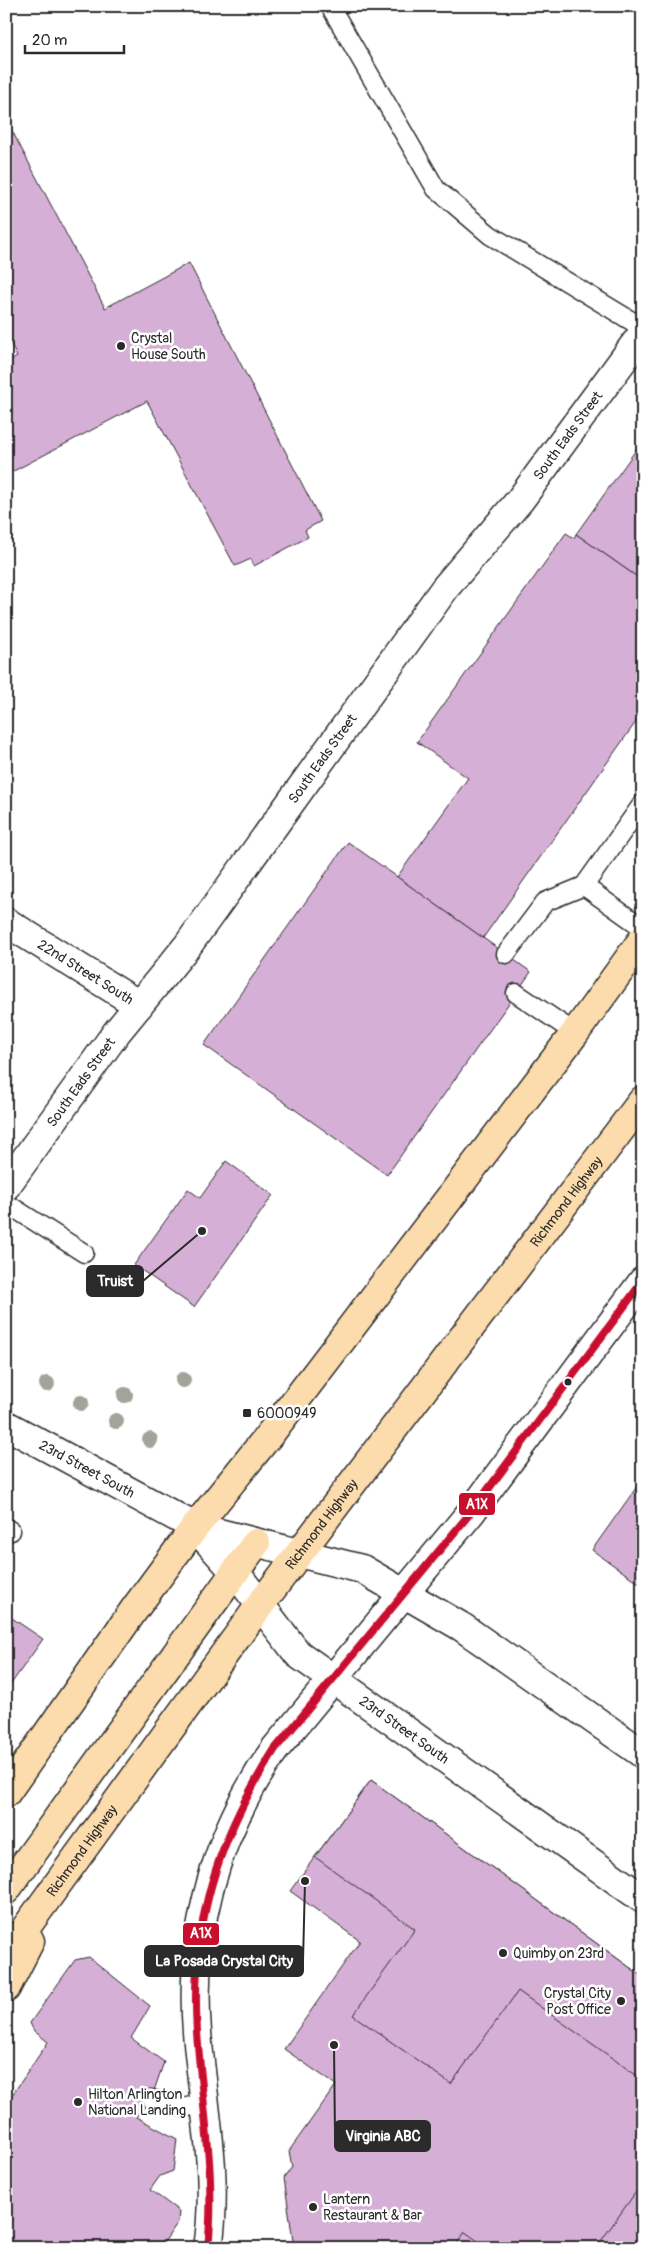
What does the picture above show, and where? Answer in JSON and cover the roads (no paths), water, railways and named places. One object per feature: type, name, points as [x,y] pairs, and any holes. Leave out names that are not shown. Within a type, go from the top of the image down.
[{"type":"highway","points":[[6,1793],[136,1607],[195,1527],[270,1434],[575,1033],[643,940]]},
{"type":"highway","name":"Richmond Highway","points":[[6,1955],[260,1605],[643,1100]]},
{"type":"highway","points":[[6,1890],[256,1543]]},
{"type":"highway","points":[[6,1988],[65,1872]]},
{"type":"street","name":"South Eads Street","points":[[6,1186],[116,1033],[188,945],[445,588],[520,500],[643,333]]},
{"type":"street","name":"22nd Street South","points":[[6,922],[139,1005]]},
{"type":"street","points":[[208,2248],[212,2220],[212,2168],[197,2032],[197,1975],[203,1917],[218,1855],[230,1826],[258,1773],[275,1749],[472,1511],[643,1282]]},
{"type":"street","name":"23rd Street South","points":[[8,1429],[195,1527],[362,1569],[462,1627],[643,1754]]},
{"type":"street","name":"23rd Street South","points":[[195,1527],[235,1572],[298,1654],[643,1899]]},
{"type":"lane","points":[[330,6],[436,190],[490,235],[643,328]]},
{"type":"lane","points":[[506,954],[546,902],[584,886],[643,803]]},
{"type":"lane","points":[[584,886],[643,928]]},
{"type":"lane","points":[[516,993],[575,1033]]},
{"type":"lane","points":[[6,1204],[84,1253]]},
{"type":"lane","points":[[151,2100],[175,2104],[184,2108],[206,2102]]},
{"type":"place","name":"Crystal House South","points":[[121,346]]},
{"type":"place","name":"Truist","points":[[202,1231]]},
{"type":"place","name":"6000949","points":[[247,1413]]},
{"type":"place","name":"La Posada Crystal City","points":[[305,1881]]},
{"type":"place","name":"Quimby on 23rd","points":[[503,1953]]},
{"type":"place","name":"Crystal City Post Office","points":[[621,2001]]},
{"type":"place","name":"Virginia ABC","points":[[334,2045]]},
{"type":"place","name":"Hilton Arlington National Landing","points":[[78,2102]]},
{"type":"place","name":"Lantern Restaurant & Bar","points":[[313,2207]]}]
